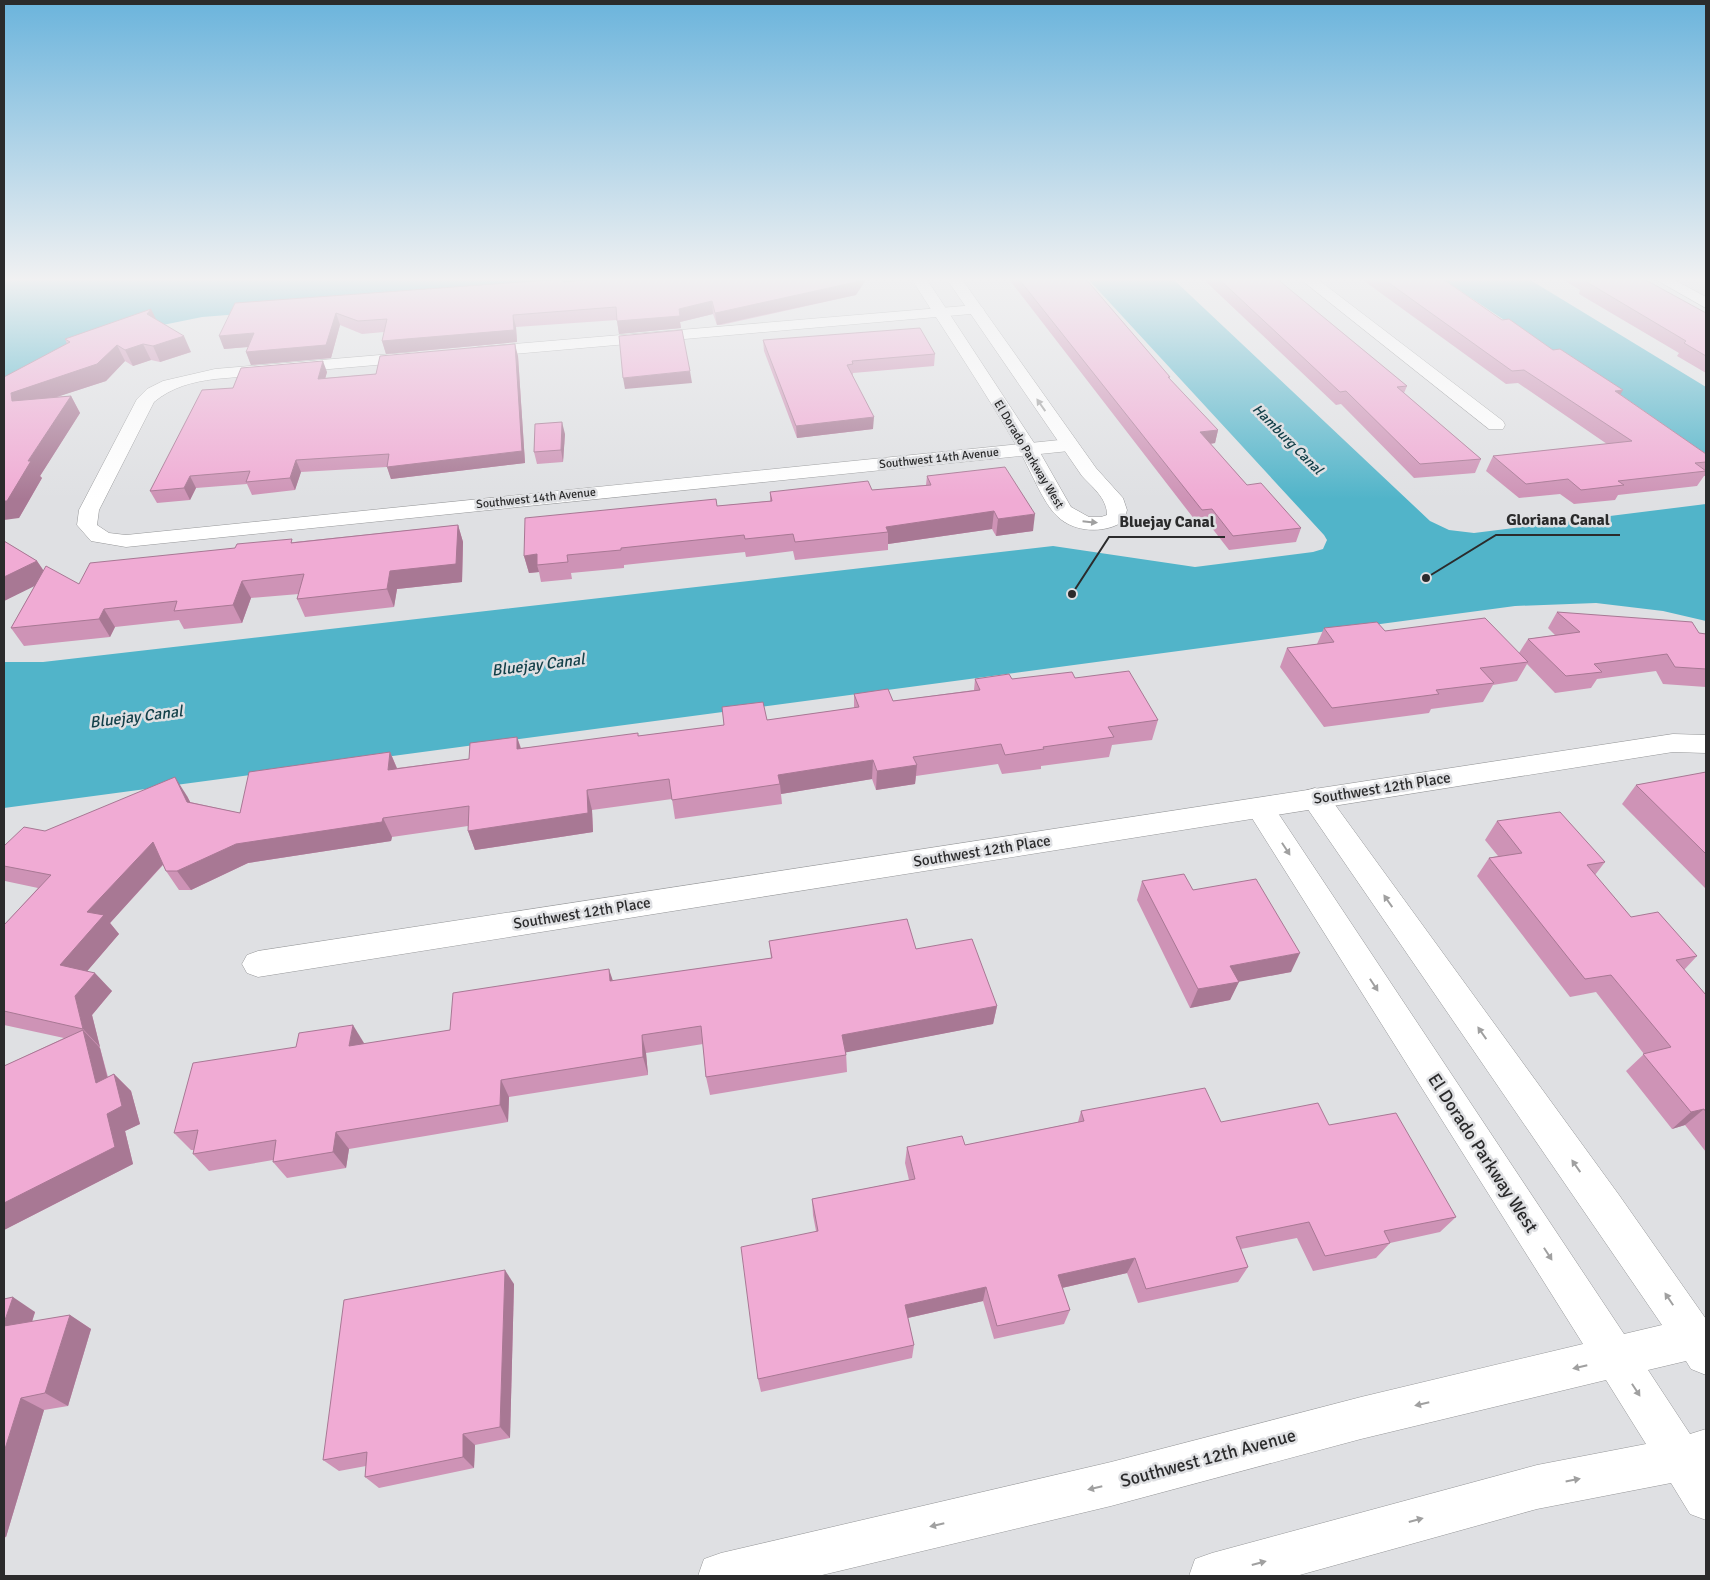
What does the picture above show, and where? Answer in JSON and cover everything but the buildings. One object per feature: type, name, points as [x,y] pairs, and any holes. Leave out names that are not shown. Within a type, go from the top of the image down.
[{"type":"street","points":[[464,353],[479,352]]},
{"type":"street","name":"El Dorado Parkway West","points":[[965,352],[1028,449],[1062,511],[1071,518],[1095,523],[1113,520],[1117,517],[1118,509],[1114,501],[1069,445],[1005,352]]},
{"type":"street","points":[[1401,352],[1496,425]]},
{"type":"street","name":"Southwest 14th Avenue","points":[[434,356],[215,374],[163,387],[146,399],[117,454],[86,518],[91,532],[97,537],[108,540],[126,540],[1069,445]]},
{"type":"street","name":"Southwest 12th Place","points":[[258,964],[1673,742],[1706,744]]},
{"type":"street","points":[[1315,798],[1606,1208],[1701,1346]]},
{"type":"street","name":"El Dorado Parkway West","points":[[1260,808],[1615,1358],[1694,1455],[1706,1498]]},
{"type":"street","name":"Southwest 12th Avenue","points":[[721,1576],[1111,1484],[1361,1418],[1615,1358],[1701,1346]]},
{"type":"street","points":[[1212,1576],[1536,1488],[1694,1455]]},
{"type":"water","points":[[4,352],[89,352],[4,388]]},
{"type":"water","name":"Hamburg Canal","points":[[1155,352],[1250,352],[1430,521],[1449,530],[1474,533],[1706,504],[1706,621],[1663,611],[1596,603],[1515,606],[4,808],[4,662],[43,662],[1053,546],[1195,567],[1313,552],[1323,549],[1327,540]]},
{"type":"water","points":[[1552,352],[1648,352],[1706,387],[1706,454]]},
{"type":"place","name":"Gloriana Canal","points":[[1426,578]]},
{"type":"place","name":"Bluejay Canal","points":[[1072,594]]}]
